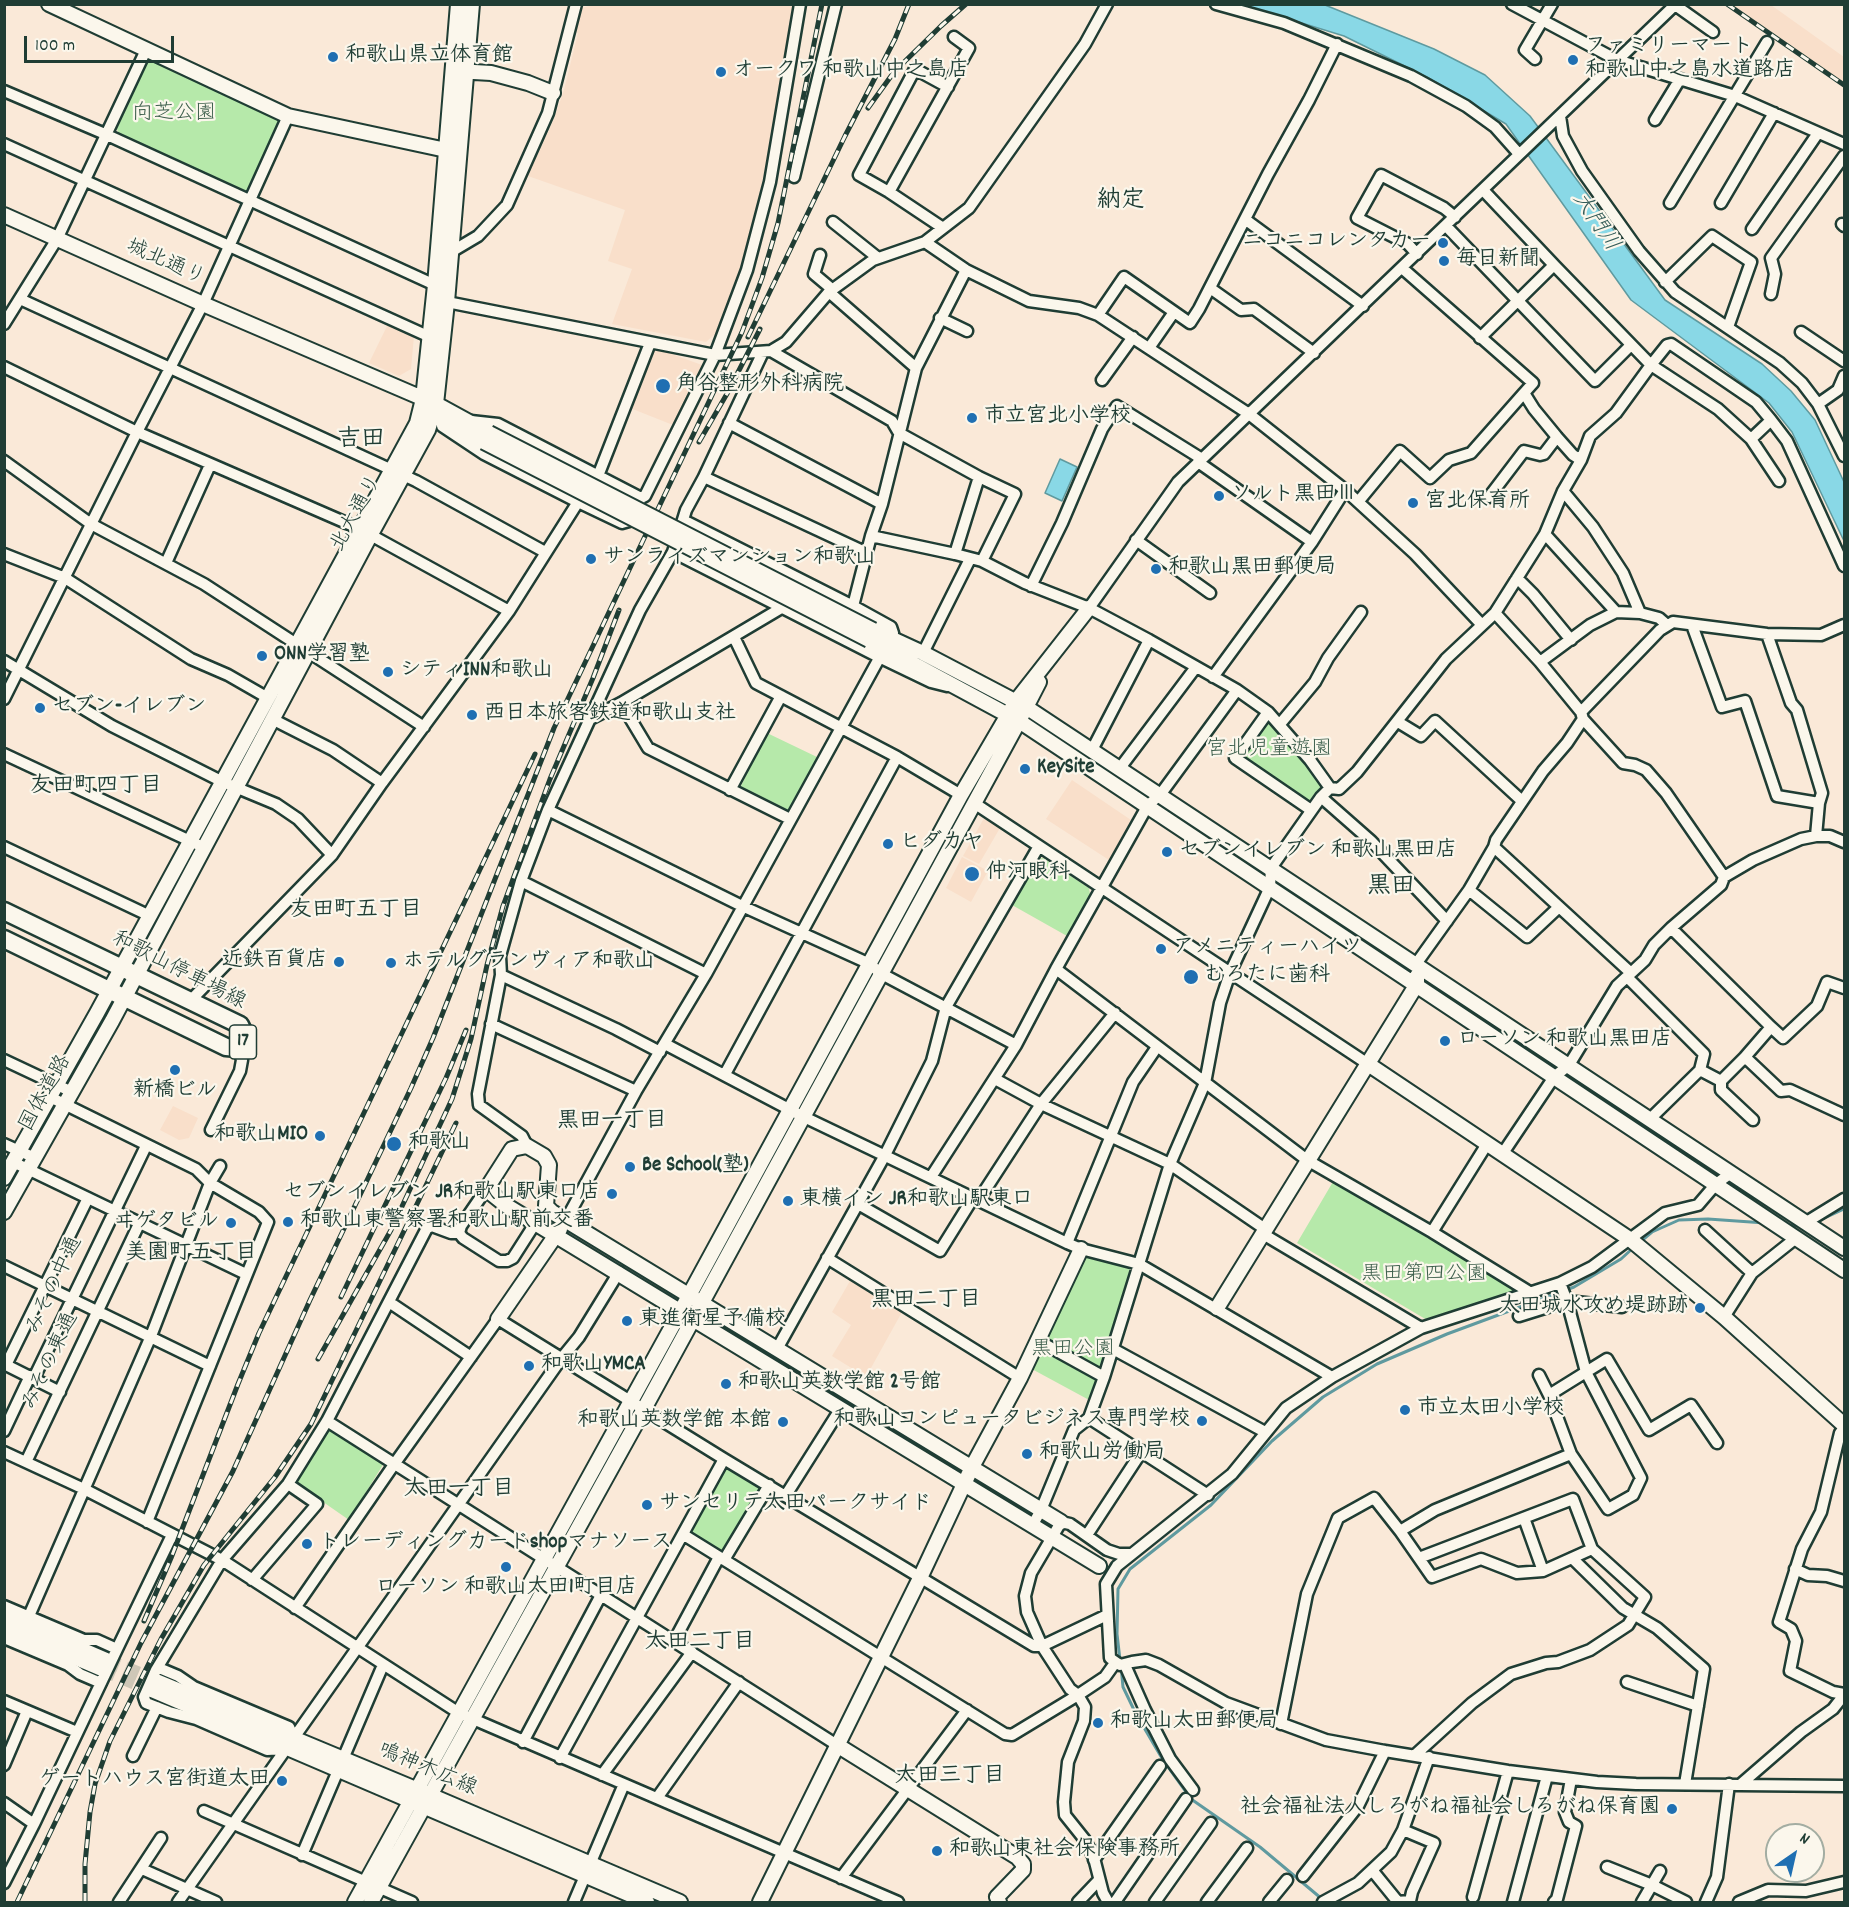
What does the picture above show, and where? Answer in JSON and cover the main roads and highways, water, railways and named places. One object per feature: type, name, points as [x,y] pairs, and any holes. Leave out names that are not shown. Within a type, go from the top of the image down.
[{"type":"main road","name":"和歌山停車場線","points":[[4,911],[240,1025],[245,1035],[244,1040],[238,1048],[226,1047],[4,939]]},
{"type":"water","name":"大門川","points":[[1243,5],[1325,5],[1434,49],[1485,75],[1530,116],[1665,300],[1762,364],[1791,391],[1815,420],[1844,482],[1844,541],[1792,432],[1769,403],[1631,300],[1506,124],[1427,77],[1344,36]]},
{"type":"water","points":[[1060,459],[1077,467],[1062,501],[1045,493]]},
{"type":"waterway","points":[[1816,1222],[1844,1209]]},
{"type":"waterway","points":[[1640,1242],[1652,1232],[1679,1220],[1708,1219],[1765,1223]]},
{"type":"waterway","points":[[1787,1225],[1801,1226]]},
{"type":"waterway","points":[[1120,1660],[1117,1634],[1118,1589],[1130,1569],[1211,1505],[1272,1441],[1323,1397],[1377,1364],[1447,1334],[1574,1287],[1621,1259],[1633,1248]]},
{"type":"waterway","points":[[1121,1666],[1123,1687],[1136,1714],[1163,1760],[1191,1799],[1260,1847],[1322,1899]]},
{"type":"tunnel","points":[[106,1660],[156,1681]]},
{"type":"tunnel","points":[[102,1669],[152,1690]]},
{"type":"railway","points":[[17,1902],[141,1643],[233,1471],[310,1300],[411,1088],[433,1038],[554,728],[742,332],[762,278],[778,223],[822,4]]},
{"type":"railway","points":[[748,337],[845,136],[895,39],[909,4]]},
{"type":"railway","points":[[868,108],[894,72],[966,4]]},
{"type":"railway","points":[[1727,4],[1844,85]]},
{"type":"railway","points":[[699,442],[760,329]]},
{"type":"railway","points":[[318,1359],[391,1230],[452,1099],[471,1039],[503,906],[550,779],[619,610]]},
{"type":"railway","points":[[144,1621],[259,1333],[535,754]]},
{"type":"railway","points":[[341,1297],[446,1078],[466,1030]]},
{"type":"railway","points":[[85,1902],[85,1864],[90,1812],[95,1784],[110,1741],[161,1639],[204,1565],[275,1477],[311,1424],[456,1123]]},
{"type":"place","name":"和歌山県立体育館","points":[[333,57]]},
{"type":"place","name":"ファミリーマート 和歌山中之島水道路店","points":[[1573,60]]},
{"type":"place","name":"オークワ 和歌山中之島店","points":[[721,72]]},
{"type":"place","name":"ニコニコレンタカー","points":[[1443,243]]},
{"type":"place","name":"毎日新聞","points":[[1444,261]]},
{"type":"place","name":"角谷整形外科病院","points":[[663,386]]},
{"type":"place","name":"市立宮北小学校","points":[[972,418]]},
{"type":"place","name":"ソルト黒田Ⅲ","points":[[1219,496]]},
{"type":"place","name":"宮北保育所","points":[[1413,503]]},
{"type":"place","name":"サンライズマンション和歌山","points":[[591,559]]},
{"type":"place","name":"和歌山黒田郵便局","points":[[1156,569]]},
{"type":"place","name":"ONN学習塾","points":[[262,656]]},
{"type":"place","name":"シティINN和歌山","points":[[388,672]]},
{"type":"place","name":"セブン-イレブン","points":[[40,708]]},
{"type":"place","name":"西日本旅客鉄道和歌山支社","points":[[472,715]]},
{"type":"place","name":"KeySite","points":[[1025,769]]},
{"type":"place","name":"ヒダカヤ","points":[[888,844]]},
{"type":"place","name":"セブンイレブン 和歌山黒田店","points":[[1167,852]]},
{"type":"place","name":"仲河眼科","points":[[972,874]]},
{"type":"place","name":"アメニティーハイツ","points":[[1161,949]]},
{"type":"place","name":"近鉄百貨店","points":[[339,962]]},
{"type":"place","name":"ホテルグランヴィア和歌山","points":[[391,963]]},
{"type":"place","name":"むろたに歯科","points":[[1191,977]]},
{"type":"place","name":"ローソン 和歌山黒田店","points":[[1445,1041]]},
{"type":"place","name":"新橋ビル","points":[[175,1070]]},
{"type":"place","name":"和歌山MIO","points":[[320,1136]]},
{"type":"place","name":"和歌山","points":[[394,1144]]},
{"type":"place","name":"Be School(塾)","points":[[630,1167]]},
{"type":"place","name":"セブンイレブン JR和歌山駅東口店","points":[[612,1194]]},
{"type":"place","name":"東横イン JR和歌山駅東口","points":[[788,1201]]},
{"type":"place","name":"和歌山東警察署和歌山駅前交番","points":[[288,1222]]},
{"type":"place","name":"ヰゲタビル","points":[[231,1223]]},
{"type":"place","name":"太田城水攻め堤跡跡","points":[[1700,1308]]},
{"type":"place","name":"東進衛星予備校","points":[[627,1321]]},
{"type":"place","name":"和歌山YMCA","points":[[529,1366]]},
{"type":"place","name":"和歌山英数学館 2号館","points":[[726,1384]]},
{"type":"place","name":"市立太田小学校","points":[[1405,1410]]},
{"type":"place","name":"和歌山コンピュータビジネス専門学校","points":[[1202,1421]]},
{"type":"place","name":"和歌山英数学館 本館","points":[[783,1422]]},
{"type":"place","name":"和歌山労働局","points":[[1027,1454]]},
{"type":"place","name":"サンセリテ太田パークサイド","points":[[647,1505]]},
{"type":"place","name":"トレーディングカードshopマナソース","points":[[307,1544]]},
{"type":"place","name":"ローソン 和歌山太田1町目店","points":[[506,1567]]},
{"type":"place","name":"和歌山太田郵便局","points":[[1098,1723]]},
{"type":"place","name":"ゲートハウス宮街道太田","points":[[282,1781]]},
{"type":"place","name":"社会福祉法人しろがね福祉会しろがね保育園","points":[[1672,1809]]},
{"type":"place","name":"和歌山東社会保険事務所","points":[[937,1851]]},
{"type":"district","name":"納定","points":[[1121,203]]},
{"type":"district","name":"吉田","points":[[361,442]]},
{"type":"district","name":"友田町四丁目","points":[[96,788]]},
{"type":"district","name":"黒田","points":[[1391,889]]},
{"type":"district","name":"友田町五丁目","points":[[356,912]]},
{"type":"district","name":"黒田一丁目","points":[[612,1123]]},
{"type":"district","name":"美園町五丁目","points":[[191,1255]]},
{"type":"district","name":"黒田二丁目","points":[[926,1302]]},
{"type":"district","name":"太田一丁目","points":[[459,1491]]},
{"type":"district","name":"太田二丁目","points":[[700,1644]]},
{"type":"district","name":"太田三丁目","points":[[950,1778]]},
{"type":"park label","name":"向芝公園","points":[[174,115]]},
{"type":"park label","name":"宮北児童遊園","points":[[1269,751]]},
{"type":"park label","name":"黒田第四公園","points":[[1424,1276]]},
{"type":"park label","name":"黒田公園","points":[[1073,1351]]}]
